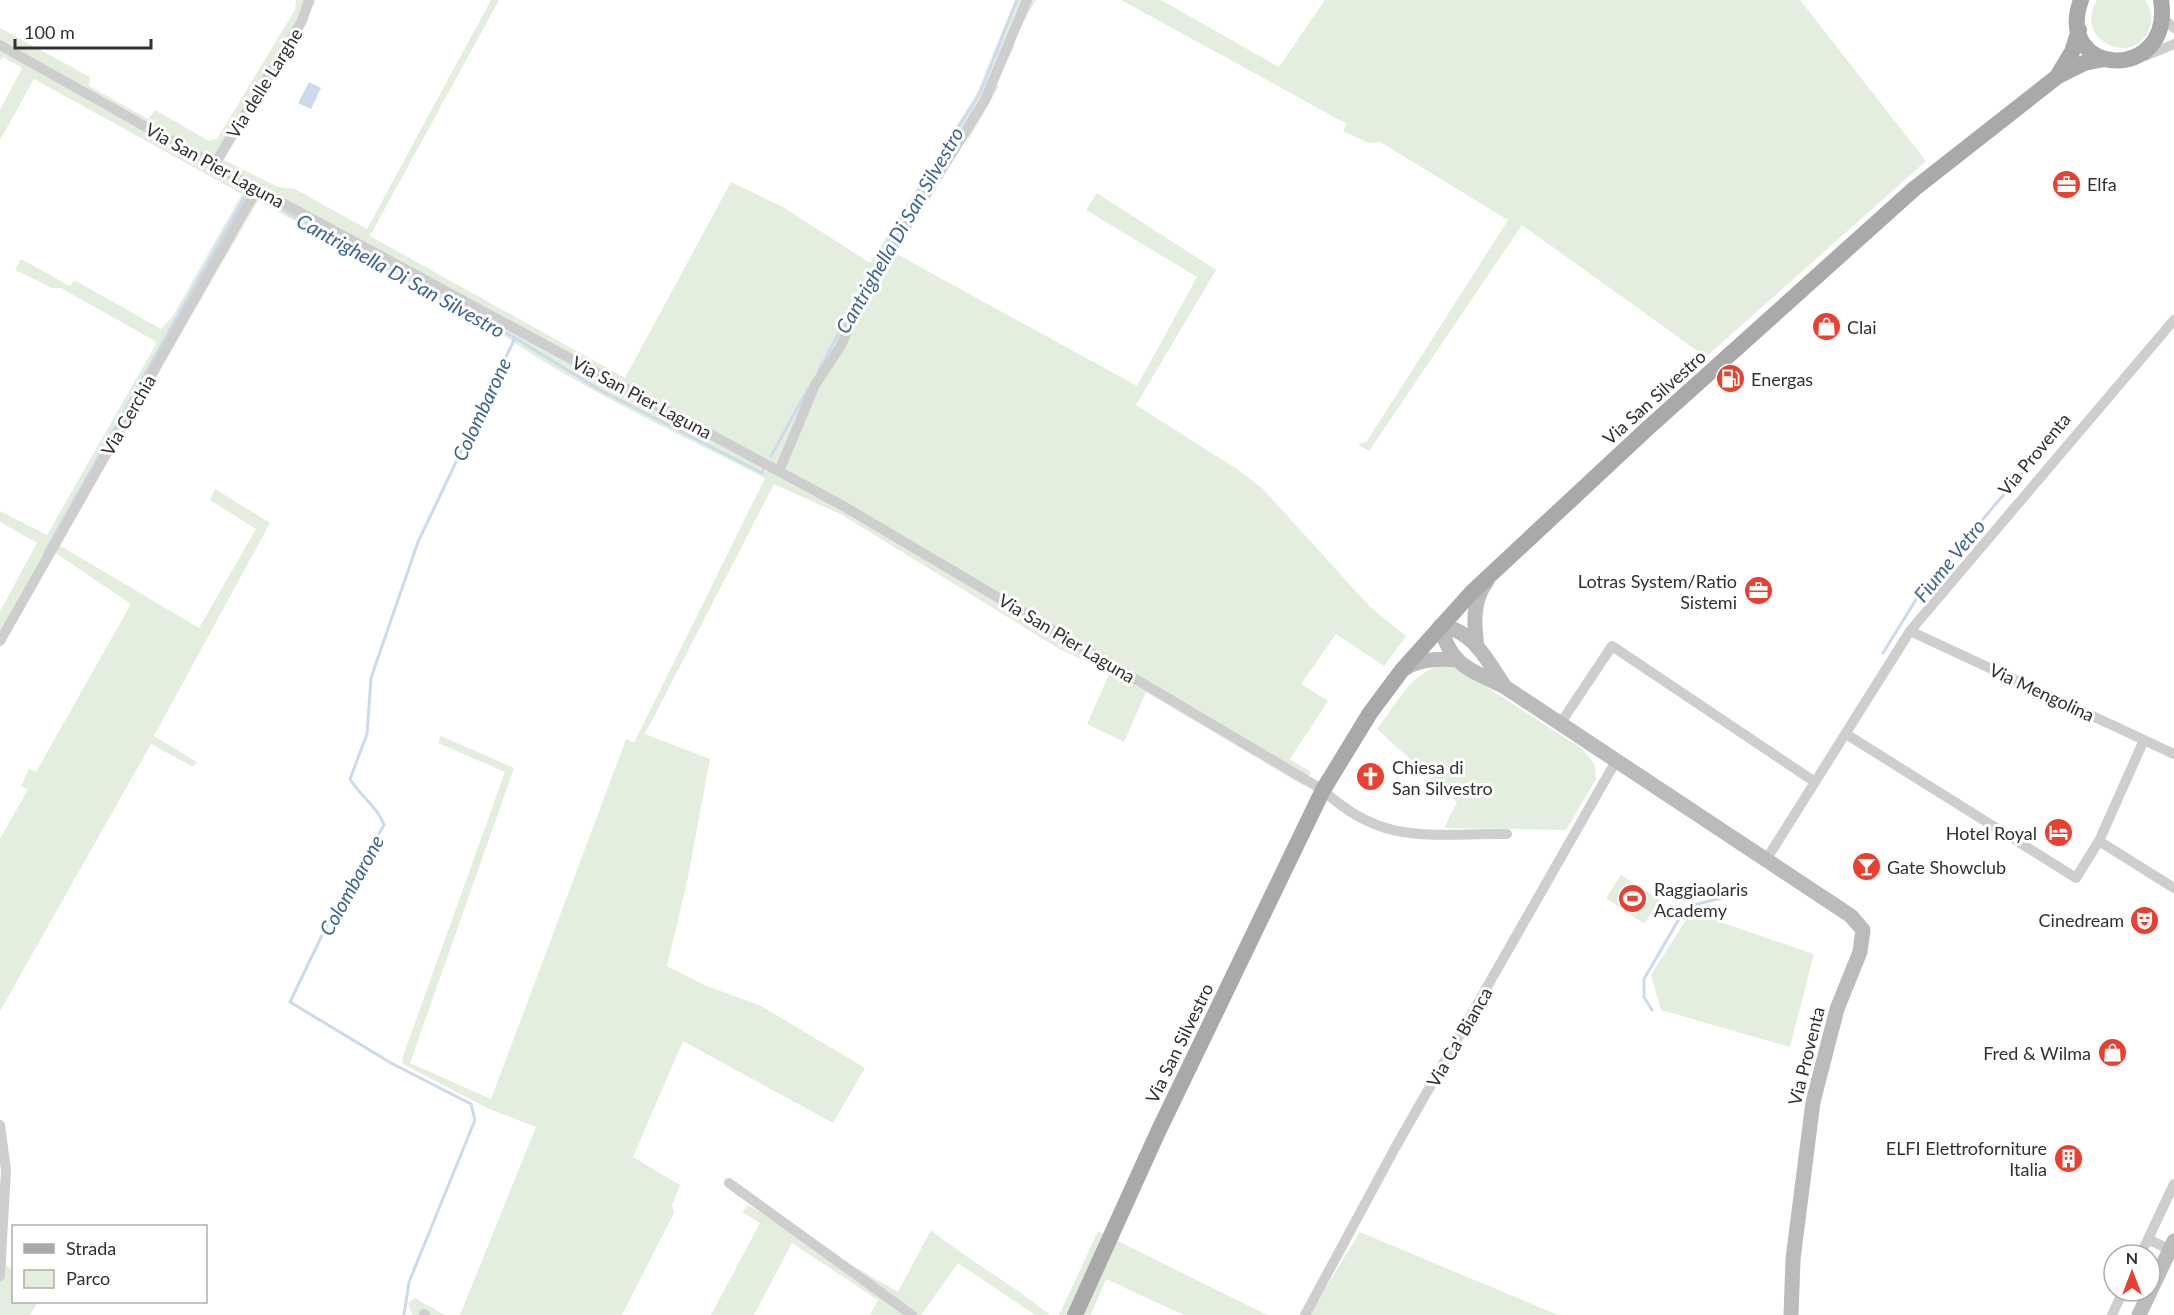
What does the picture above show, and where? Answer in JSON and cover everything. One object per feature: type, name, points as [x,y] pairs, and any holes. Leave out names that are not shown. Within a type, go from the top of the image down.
[{"type":"main road","name":"Via San Silvestro","points":[[2058,76],[2072,52],[2079,30],[2077,16],[2080,1]]},
{"type":"main road","points":[[2139,58],[2158,43],[2167,12]]},
{"type":"main road","points":[[2079,30],[2084,42],[2104,59]]},
{"type":"main road","name":"Via San Silvestro","points":[[1075,1315],[1158,1132],[1323,790],[1370,713],[1402,670],[1440,626],[1495,571],[1648,428],[1914,189],[2058,76],[2084,63],[2104,59],[2128,62],[2139,58]]},
{"type":"street","name":"Via delle Larghe","points":[[214,165],[302,21],[309,0]]},
{"type":"street","points":[[779,471],[815,385],[840,346],[868,288],[985,100],[1027,0]]},
{"type":"street","points":[[2139,58],[2174,44]]},
{"type":"street","name":"Via San Pier Laguna","points":[[0,45],[257,189],[779,471],[1323,790]]},
{"type":"street","name":"Via Cerchia","points":[[0,641],[257,189]]},
{"type":"street","name":"Via Proventa","points":[[1766,860],[1910,631],[2174,320]]},
{"type":"street","points":[[1477,647],[1474,624],[1476,606],[1482,588],[1495,571]]},
{"type":"street","points":[[1440,626],[1449,653],[1456,660]]},
{"type":"street","name":"Via Proventa","points":[[1440,626],[1463,632],[1477,647],[1505,687]]},
{"type":"street","name":"Via Mengolina","points":[[1910,631],[2174,754]]},
{"type":"street","points":[[1560,724],[1612,646],[1815,782]]},
{"type":"street","name":"Via Proventa","points":[[1402,670],[1410,665],[1432,659],[1456,660],[1505,687],[1851,916],[1863,930],[1860,952],[1837,1009],[1814,1102],[1795,1239],[1791,1315]]},
{"type":"street","points":[[1846,734],[2076,878],[2099,841],[2144,740]]},
{"type":"street","name":"Via Ca' Bianca","points":[[1305,1315],[1395,1148],[1616,761]]},
{"type":"street","points":[[1323,790],[1365,822],[1395,832],[1507,834]]},
{"type":"street","points":[[2099,841],[2174,888]]},
{"type":"street","points":[[0,1125],[6,1170],[0,1276]]},
{"type":"street","points":[[729,1183],[912,1315]]},
{"type":"street","points":[[2146,1243],[2174,1184]]},
{"type":"street","points":[[2139,1315],[2171,1252],[2148,1239]]},
{"type":"green space","points":[[296,0],[316,1],[224,160],[278,187],[295,189],[367,229],[491,0],[499,0],[370,236],[625,378],[731,182],[783,207],[870,263],[976,95],[1015,0],[1036,0],[1012,42],[1015,46],[995,83],[999,86],[969,139],[965,137],[893,252],[1137,386],[1197,277],[1086,210],[1097,193],[1216,270],[1136,405],[1237,469],[1263,489],[1370,607],[1406,636],[1384,666],[1336,634],[1301,684],[1328,701],[1290,759],[1311,772],[1304,786],[1146,692],[1124,742],[1087,724],[1110,672],[1061,650],[842,515],[774,484],[645,734],[710,759],[687,882],[667,966],[704,985],[761,1006],[865,1068],[833,1123],[683,1041],[633,1157],[680,1185],[672,1205],[674,1213],[622,1315],[460,1315],[536,1127],[487,1108],[403,1064],[402,1059],[505,772],[438,743],[441,736],[514,768],[410,1063],[491,1099],[626,739],[634,743],[765,478],[595,391],[497,331],[258,201],[59,545],[199,628],[256,529],[210,500],[215,489],[270,523],[154,736],[197,762],[193,767],[151,744],[0,1011],[0,839],[28,789],[21,786],[29,769],[36,772],[131,604],[54,552],[0,647],[0,611],[37,543],[0,522],[0,511],[47,535],[156,344],[155,341],[61,288],[52,288],[15,270],[21,259],[70,286],[74,280],[161,329],[172,317],[242,194],[34,79],[0,140],[0,110],[22,68],[3,57],[0,61],[0,28],[90,77],[89,86],[148,119],[155,110],[209,141],[217,139],[295,10]]},
{"type":"green space","points":[[1121,0],[1161,0],[1279,67],[1325,0],[1800,0],[1926,161],[1706,357],[1522,225],[1369,451],[1358,445],[1367,441],[1508,220],[1380,142],[1369,143],[1343,131],[1347,124]]},
{"type":"green space","points":[[2097,0],[2145,0],[2150,10],[2151,20],[2143,40],[2132,46],[2120,48],[2109,45],[2099,38],[2093,28],[2092,15]]},
{"type":"green space","points":[[1442,665],[1456,667],[1582,749],[1595,765],[1596,779],[1566,830],[1444,828],[1457,802],[1377,729],[1413,682],[1431,669]]},
{"type":"green space","name":"Raggiaolaris Academy","points":[[1621,875],[1660,900],[1644,924],[1606,898]]},
{"type":"green space","points":[[1691,912],[1814,954],[1790,1047],[1661,1010],[1651,975]]},
{"type":"green space","points":[[748,1205],[898,1292],[931,1230],[1050,1315],[1035,1315],[958,1263],[921,1315],[870,1315],[878,1300],[792,1243],[754,1315],[711,1315],[760,1223],[742,1212]]},
{"type":"green space","points":[[1098,1231],[1267,1315],[1184,1315],[1106,1279],[1091,1315],[1059,1315]]},
{"type":"green space","points":[[1360,1232],[1558,1315],[1309,1315]]},
{"type":"green space","points":[[0,1261],[12,1269],[12,1303],[37,1303],[30,1315],[0,1315]]},
{"type":"green space","points":[[415,1298],[444,1315],[412,1315],[408,1303]]},
{"type":"water","points":[[309,82],[321,88],[311,109],[298,103]]},
{"type":"waterway","name":"Cantrighella Di San Silvestro","points":[[819,370],[899,221],[980,93],[1017,0]]},
{"type":"waterway","name":"Cantrighella Di San Silvestro","points":[[44,554],[248,191]]},
{"type":"waterway","name":"Colombarone","points":[[261,198],[515,338],[600,390],[762,473],[763,470]]},
{"type":"waterway","name":"Colombarone","points":[[404,1315],[409,1282],[475,1120],[471,1104],[391,1063],[290,1002],[337,904],[384,825],[377,812],[350,779],[367,734],[371,678],[418,542],[515,338]]},
{"type":"waterway","name":"Cantrighella Di San Silvestro","points":[[771,456],[808,389]]},
{"type":"waterway","name":"Fiume Vetro","points":[[1883,653],[1920,593],[2023,472]]},
{"type":"waterway","name":"Fiume Vetro","points":[[1652,1010],[1644,997],[1644,979],[1686,907],[1725,897]]},
{"type":"place","name":"Elfa","points":[[2066,184]]},
{"type":"place","name":"Clai","points":[[1826,327]]},
{"type":"place","name":"Energas","points":[[1730,379]]},
{"type":"place","name":"Lotras System/Ratio Sistemi","points":[[1758,591]]},
{"type":"place","name":"Chiesa di San Silvestro","points":[[1371,777]]},
{"type":"place","name":"Hotel Royal","points":[[2058,833]]},
{"type":"place","name":"Gate Showclub","points":[[1866,867]]},
{"type":"place","name":"Raggiaolaris Academy","points":[[1633,899]]},
{"type":"place","name":"Cinedream","points":[[2145,920]]},
{"type":"place","name":"Fred & Wilma","points":[[2112,1053]]},
{"type":"place","name":"ELFI Elettroforniture Italia","points":[[2068,1158]]}]
